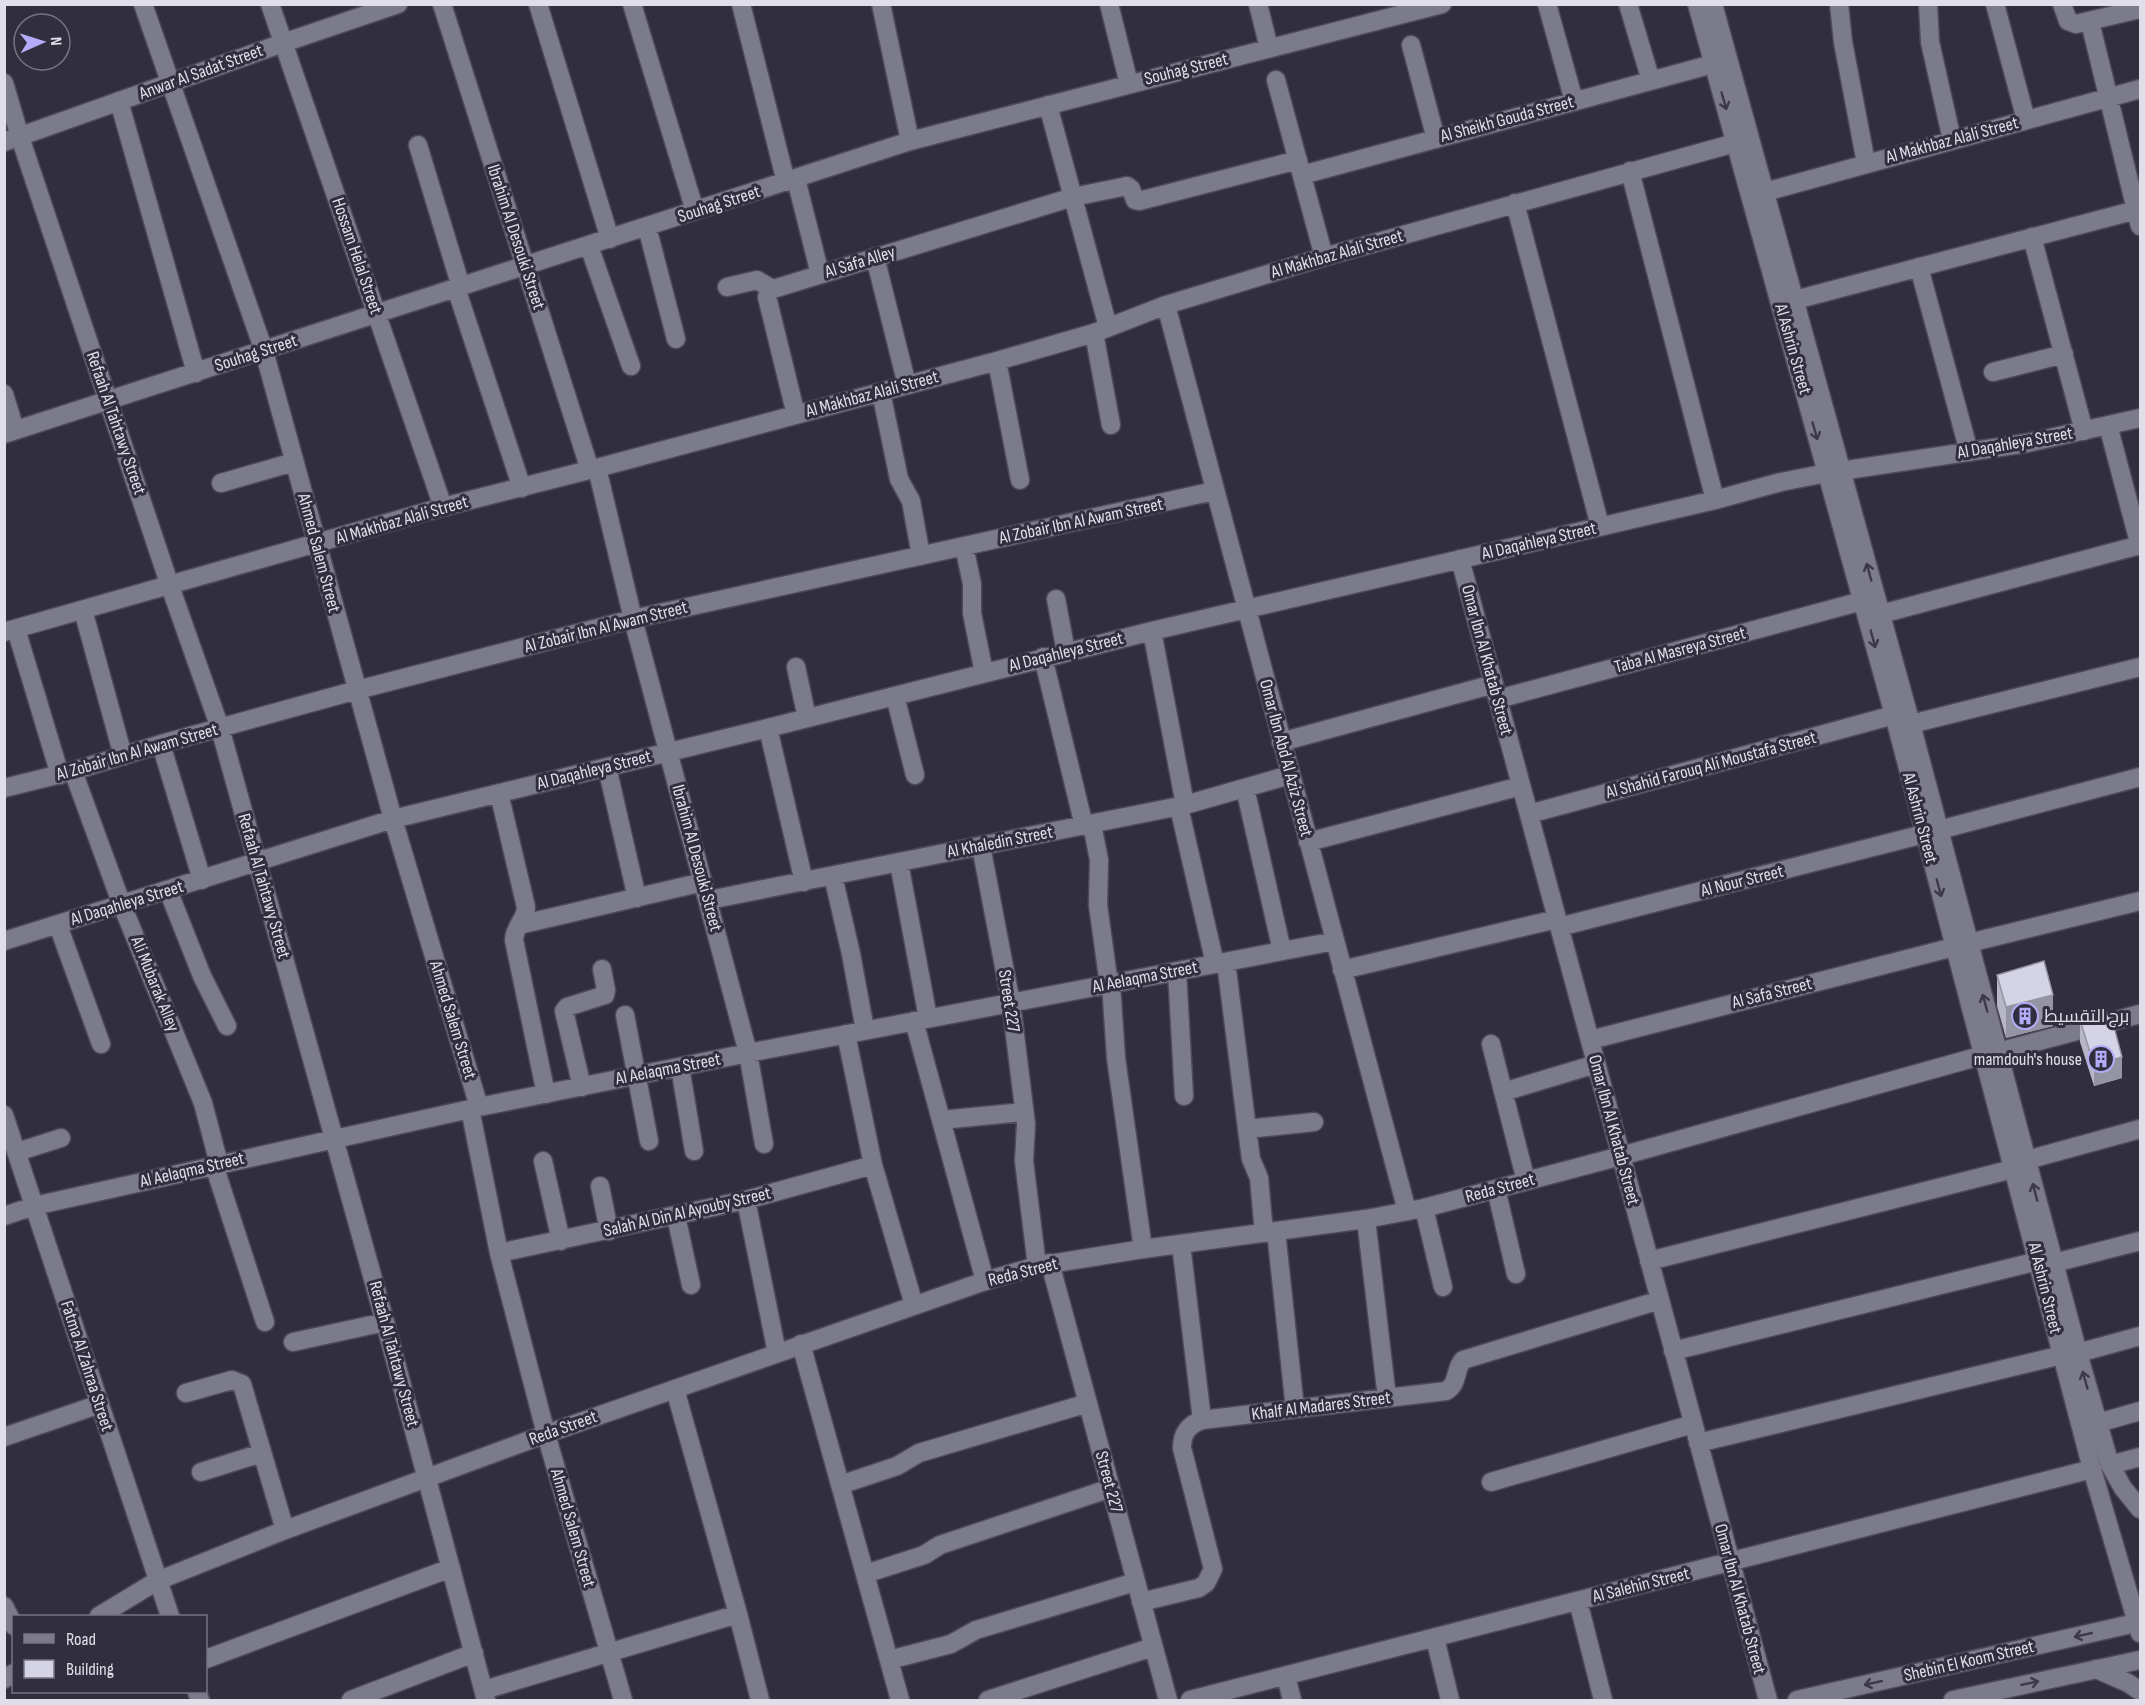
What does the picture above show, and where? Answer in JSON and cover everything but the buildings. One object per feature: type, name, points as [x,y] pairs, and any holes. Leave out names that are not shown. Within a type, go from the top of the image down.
[{"type":"street","name":"Ahmed Salem Street","points":[[142,4],[264,351],[474,1108],[499,1253],[546,1434],[623,1701]]},
{"type":"street","name":"Hossam Helal Street","points":[[270,4],[443,507]]},
{"type":"street","name":"Anwar Al Sadat Street","points":[[12,139],[283,43],[368,9],[398,4]]},
{"type":"street","name":"Ibrahim Al Desouki Street","points":[[442,4],[525,266],[593,469],[748,1053],[764,1144]]},
{"type":"street","points":[[538,4],[610,239]]},
{"type":"street","points":[[632,4],[695,211]]},
{"type":"street","points":[[741,4],[820,274]]},
{"type":"street","points":[[881,4],[910,141]]},
{"type":"street","points":[[1109,4],[1129,84]]},
{"type":"street","points":[[1258,4],[1269,48]]},
{"type":"street","name":"Souhag Street","points":[[10,432],[910,141],[1269,48],[1402,10],[1442,4]]},
{"type":"street","points":[[1547,4],[1574,101]]},
{"type":"street","points":[[1628,4],[1651,81]]},
{"type":"street","name":"Al Ashrin Street","points":[[1697,4],[1735,142],[1834,472],[1881,614],[1911,724],[1932,832]]},
{"type":"street","name":"Al Ashrin Street","points":[[1713,4],[1794,300],[1862,601],[1893,715],[1932,832],[2070,1354],[2091,1469],[2138,1624]]},
{"type":"street","points":[[1839,4],[1843,42],[1866,163]]},
{"type":"street","points":[[1928,4],[1930,42],[1952,140]]},
{"type":"street","points":[[1995,4],[2026,120]]},
{"type":"street","points":[[2062,4],[2068,21],[2076,24],[2140,9]]},
{"type":"street","points":[[1794,300],[2032,237],[2139,215],[2090,22]]},
{"type":"street","points":[[1411,45],[1436,139]]},
{"type":"street","name":"Al Sheikh Gouda Street","points":[[1073,197],[1127,186],[1137,201],[1300,168],[1436,139],[1713,64]]},
{"type":"street","points":[[1276,80],[1324,257]]},
{"type":"street","name":"Refaah Al Tahtawy Street","points":[[4,83],[12,139],[108,401],[220,728],[385,1322],[485,1695]]},
{"type":"street","name":"Al Makhbaz Alali Street","points":[[1765,192],[2140,89]]},
{"type":"street","points":[[119,101],[196,373]]},
{"type":"street","points":[[1048,105],[1073,197],[1101,330],[1111,425]]},
{"type":"street","name":"Al Makhbaz Alali Street","points":[[8,628],[83,610],[443,507],[997,361],[1101,330],[1166,305],[1324,257],[1735,142]]},
{"type":"street","points":[[418,145],[459,288],[522,488]]},
{"type":"street","points":[[1630,171],[1715,500]]},
{"type":"street","name":"Al Safa Alley","points":[[772,289],[1073,197]]},
{"type":"street","points":[[1515,203],[1600,526]]},
{"type":"street","points":[[647,227],[676,339]]},
{"type":"street","points":[[2032,237],[2084,431]]},
{"type":"street","points":[[589,246],[631,366]]},
{"type":"street","points":[[875,257],[907,385]]},
{"type":"street","points":[[1919,267],[1969,452]]},
{"type":"street","points":[[727,287],[757,280],[772,289],[768,292],[767,297],[796,415]]},
{"type":"street","name":"Omar Ibn Abd Al Aziz Street","points":[[1166,305],[1342,970],[1415,1209],[1443,1287]]},
{"type":"street","points":[[1993,372],[2064,354]]},
{"type":"street","points":[[997,361],[1020,480]]},
{"type":"street","points":[[880,392],[899,479],[911,501],[921,556]]},
{"type":"street","points":[[4,394],[10,432]]},
{"type":"street","name":"Al Daqahleya Street","points":[[4,941],[393,819],[768,728],[1043,657],[1715,500],[1781,482],[1969,452],[2084,431],[2140,418]]},
{"type":"street","points":[[1881,614],[2140,545],[2108,425]]},
{"type":"street","points":[[221,483],[294,462]]},
{"type":"street","name":"Al Zobair Ibn Al Awam Street","points":[[4,788],[67,773],[161,744],[357,690],[633,619],[1215,491]]},
{"type":"street","points":[[964,546],[972,584],[972,613],[984,673]]},
{"type":"street","name":"Omar Ibn Al Khatab Street","points":[[1460,559],[1768,1701]]},
{"type":"street","points":[[1056,599],[1066,652]]},
{"type":"street","name":"Taba Al Masreya Street","points":[[1281,742],[1862,601]]},
{"type":"street","points":[[83,610],[123,756]]},
{"type":"street","name":"Ali Mubarak Alley","points":[[8,628],[200,1093],[216,1165],[265,1322]]},
{"type":"street","points":[[1152,631],[1182,806],[1220,963],[1251,1159],[1260,1183],[1270,1232],[1295,1409]]},
{"type":"street","points":[[1043,657],[1099,860],[1098,905],[1110,984],[1116,1058],[1143,1249]]},
{"type":"street","points":[[796,667],[807,718]]},
{"type":"street","points":[[1911,724],[2140,667]]},
{"type":"street","points":[[895,696],[915,775]]},
{"type":"street","name":"Al Shahid Farouq Ali Moustafa Street","points":[[1529,814],[1893,715]]},
{"type":"street","points":[[768,728],[804,882]]},
{"type":"street","points":[[161,744],[202,880]]},
{"type":"street","points":[[607,767],[637,898]]},
{"type":"street","name":"Al Khaledin Street","points":[[709,900],[1182,806],[1290,775]]},
{"type":"street","name":"Al Nour Street","points":[[1342,970],[1558,923],[1932,832],[2140,777]]},
{"type":"street","points":[[1308,842],[1521,786]]},
{"type":"street","points":[[1245,788],[1282,951]]},
{"type":"street","points":[[500,794],[526,907],[525,916],[514,932],[514,940],[546,1094]]},
{"type":"street","name":"Street 227","points":[[981,846],[1011,1003],[1026,1124],[1024,1161],[1044,1264],[1088,1403],[1168,1701]]},
{"type":"street","points":[[899,863],[921,1020],[941,1120],[985,1281]]},
{"type":"street","points":[[833,876],[865,1030]]},
{"type":"street","points":[[519,925],[704,882]]},
{"type":"street","points":[[168,890],[202,976],[227,1026]]},
{"type":"street","name":"Al Safa Street","points":[[1590,1040],[2140,901]]},
{"type":"street","points":[[58,925],[101,1044]]},
{"type":"street","name":"Al Aelaqma Street","points":[[4,1215],[34,1206],[474,1108],[865,1030],[1335,941]]},
{"type":"street","points":[[582,1087],[564,1011],[567,1007],[605,995],[602,969]]},
{"type":"street","points":[[1177,971],[1185,1096]]},
{"type":"street","name":"Reda Street","points":[[102,1615],[157,1581],[285,1530],[546,1434],[985,1281],[1044,1264],[1366,1219],[1415,1209],[1621,1156],[2140,1014]]},
{"type":"street","points":[[625,1015],[649,1141]]},
{"type":"street","points":[[846,1034],[873,1166],[915,1305]]},
{"type":"street","points":[[1491,1044],[1526,1181]]},
{"type":"street","points":[[1503,1092],[1596,1064]]},
{"type":"street","points":[[680,1067],[694,1151]]},
{"type":"street","points":[[941,1120],[1024,1112]]},
{"type":"street","name":"Fatma Al Zahraa Street","points":[[4,1115],[169,1615]]},
{"type":"street","points":[[1247,1129],[1314,1122]]},
{"type":"street","points":[[1649,1261],[2020,1165],[2140,1129]]},
{"type":"street","points":[[17,1152],[61,1138]]},
{"type":"street","points":[[543,1161],[561,1241]]},
{"type":"street","name":"Salah Al Din Al Ayouby Street","points":[[499,1253],[746,1200],[873,1166]]},
{"type":"street","points":[[600,1186],[609,1230]]},
{"type":"street","points":[[1496,1189],[1516,1274]]},
{"type":"street","points":[[746,1200],[777,1353]]},
{"type":"street","points":[[676,1215],[691,1285]]},
{"type":"street","points":[[1366,1219],[1387,1398]]},
{"type":"street","points":[[1673,1351],[2140,1241]]},
{"type":"street","points":[[1141,1602],[1199,1588],[1211,1577],[1213,1569],[1213,1560],[1182,1448],[1182,1438],[1186,1429],[1202,1420],[1181,1244]]},
{"type":"street","name":"Khalf Al Madares Street","points":[[1202,1420],[1446,1391],[1452,1387],[1459,1365],[1467,1359],[1660,1300]]},
{"type":"street","points":[[293,1342],[385,1322]]},
{"type":"street","points":[[1698,1443],[2140,1336]]},
{"type":"street","points":[[801,1344],[900,1701]]},
{"type":"street","name":"Al Ashrin Street","points":[[2070,1354],[2098,1423],[2110,1465],[2122,1488],[2140,1509]]},
{"type":"street","points":[[186,1393],[232,1380],[239,1382],[285,1530]]},
{"type":"street","points":[[675,1389],[760,1701]]},
{"type":"street","points":[[840,1485],[897,1466],[920,1453],[1088,1403]]},
{"type":"street","points":[[4,1437],[100,1404]]},
{"type":"street","points":[[2098,1423],[2140,1411]]},
{"type":"street","points":[[1491,1482],[1693,1424]]},
{"type":"street","points":[[201,1472],[262,1453]]},
{"type":"street","points":[[2110,1465],[2140,1457]]},
{"type":"street","name":"Al Salehin Street","points":[[1190,1701],[2091,1469]]},
{"type":"street","points":[[865,1574],[924,1555],[940,1545],[1111,1488]]},
{"type":"street","points":[[207,1659],[451,1568]]},
{"type":"street","points":[[888,1660],[951,1644],[975,1630],[1135,1582]]},
{"type":"street","points":[[2138,1624],[2135,1596],[2140,1582]]},
{"type":"street","points":[[1578,1601],[1603,1701]]},
{"type":"street","points":[[4,1606],[12,1622]]},
{"type":"street","points":[[485,1695],[609,1652],[738,1614]]},
{"type":"street","name":"Shebin El Koom Street","points":[[1797,1701],[2138,1624]]},
{"type":"street","points":[[1435,1638],[1450,1701]]},
{"type":"street","points":[[988,1701],[1034,1693],[1153,1647]]},
{"type":"street","points":[[351,1701],[474,1653]]},
{"type":"street","name":"Shebin El Koom Street","points":[[1953,1701],[2140,1660]]},
{"type":"street","points":[[2096,1669],[2140,1691]]},
{"type":"street","points":[[1286,1676],[1292,1701]]},
{"type":"place","name":"برج التقسيط","points":[[2025,1016]]},
{"type":"place","name":"mamdouh's house","points":[[2101,1059]]}]
